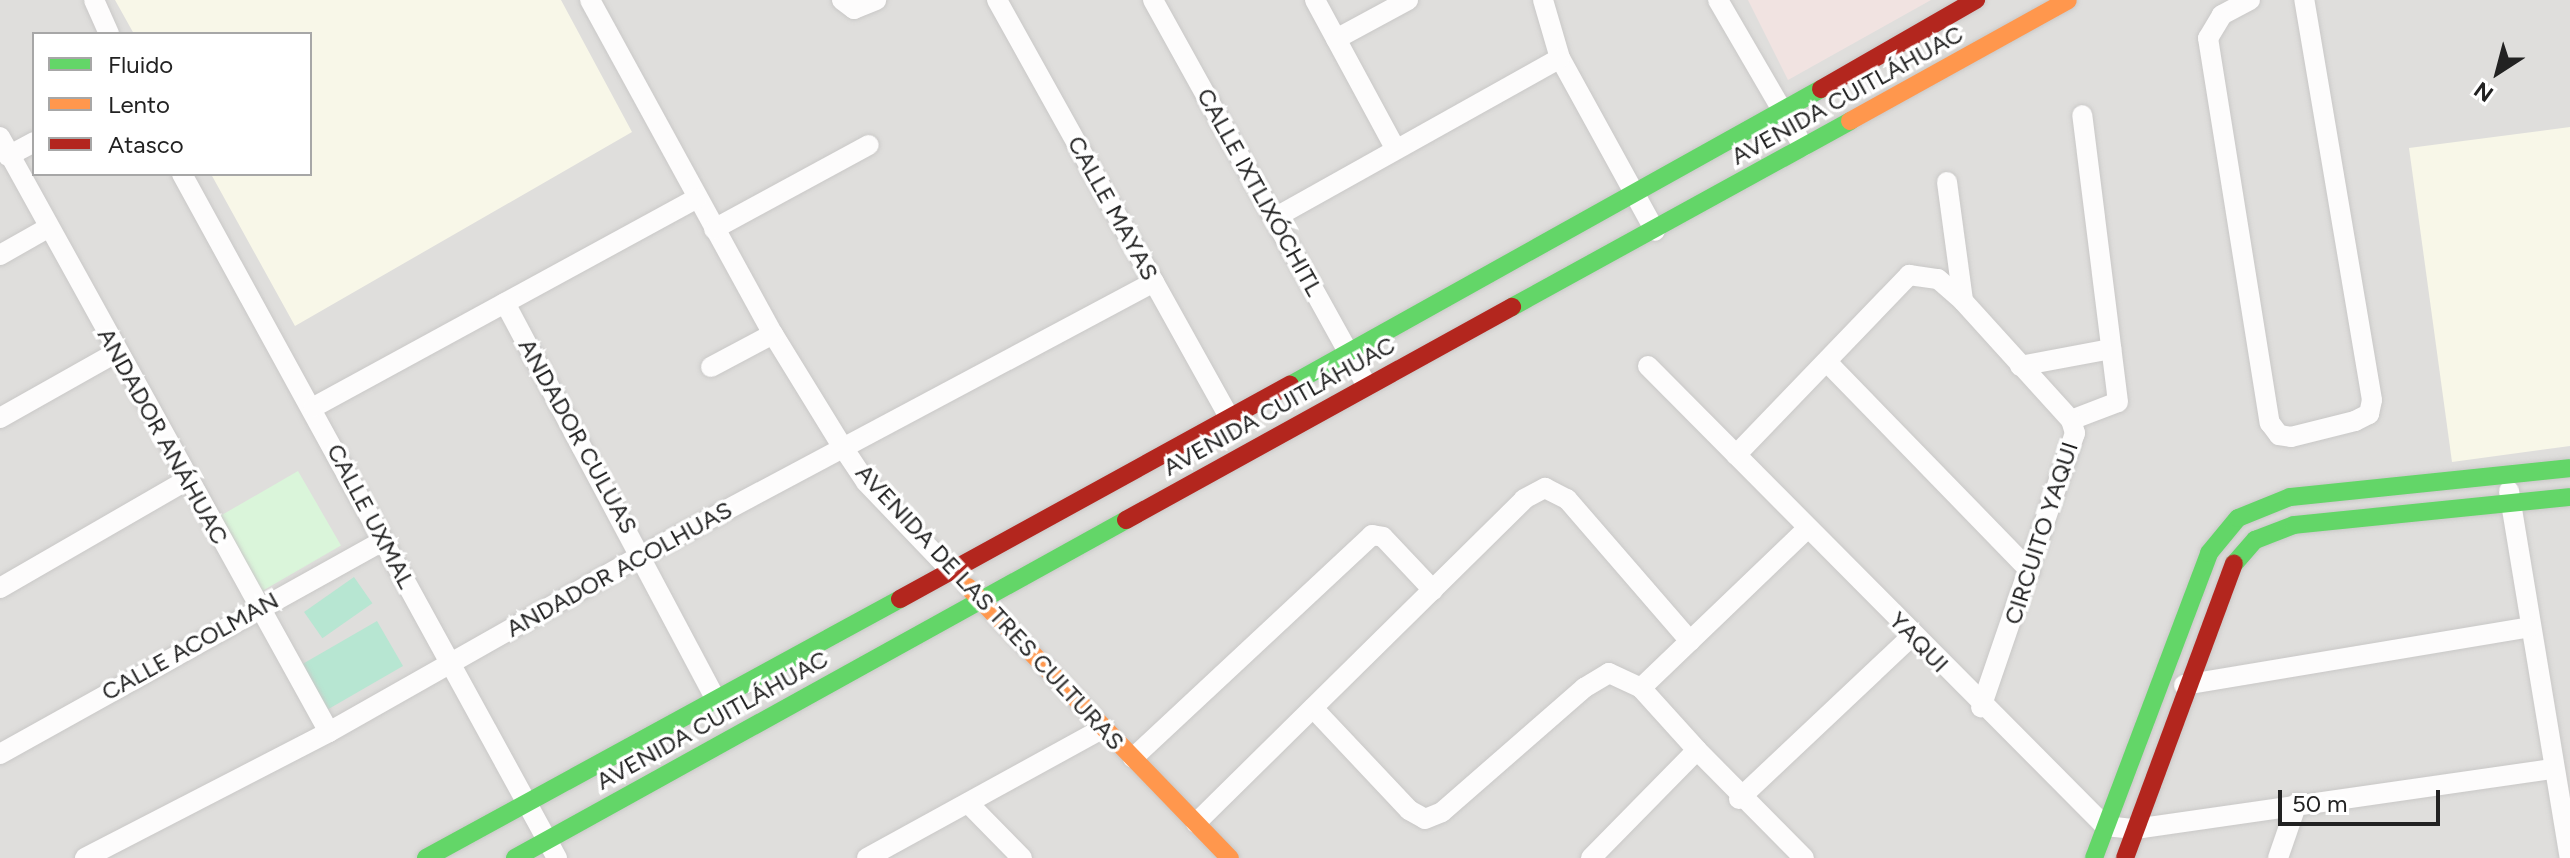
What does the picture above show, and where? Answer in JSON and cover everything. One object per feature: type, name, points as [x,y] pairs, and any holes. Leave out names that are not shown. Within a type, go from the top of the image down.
[{"type":"main road","name":"AVENIDA CUITLÁHUAC","points":[[426,858],[1228,415],[1636,195],[1976,0]]},
{"type":"main road","name":"AVENIDA CUITLÁHUAC","points":[[515,858],[552,849],[979,598],[1366,384],[1655,231],[2068,0]]},
{"type":"main road","points":[[2094,858],[2209,553],[2238,518],[2290,497],[2570,468]]},
{"type":"main road","points":[[2125,858],[2184,685],[2230,568],[2262,535],[2294,525],[2570,497]]},
{"type":"main road","name":"AVENIDA DE LAS TRES CULTURAS","points":[[950,570],[1230,858]]},
{"type":"street","points":[[94,0],[108,32]]},
{"type":"street","points":[[846,4],[876,0]]},
{"type":"street","name":"CALLE MAYAS","points":[[997,0],[1228,415]]},
{"type":"street","name":"CALLE IXTLIXÓCHITL","points":[[1153,0],[1366,384]]},
{"type":"street","points":[[1315,0],[1395,148]]},
{"type":"street","points":[[1336,39],[1408,0]]},
{"type":"street","points":[[1543,0],[1560,58],[1655,231]]},
{"type":"street","points":[[1718,0],[1803,146]]},
{"type":"street","points":[[2250,0],[2222,15],[2208,38],[2270,423],[2279,435],[2291,437],[2355,421],[2369,414],[2372,400],[2304,0]]},
{"type":"street","name":"AVENIDA DE LAS TRES CULTURAS","points":[[597,2],[714,229],[773,334],[842,446],[866,482],[950,570]]},
{"type":"street","points":[[1276,217],[1560,58]]},
{"type":"street","points":[[2071,420],[2117,405],[2082,115]]},
{"type":"street","points":[[4,147],[32,142]]},
{"type":"street","points":[[714,229],[869,145]]},
{"type":"street","name":"ANDADOR ANÁHUAC","points":[[4,147],[46,229],[329,732]]},
{"type":"street","name":"CALLE UXMAL","points":[[183,176],[314,407],[382,541],[552,849]]},
{"type":"street","points":[[1947,182],[1963,301]]},
{"type":"street","points":[[314,407],[697,198]]},
{"type":"street","points":[[0,255],[46,229]]},
{"type":"street","name":"CIRCUITO YAQUI","points":[[1736,455],[1828,363],[1909,275],[1938,279],[1963,301],[2071,420],[2073,449],[1981,707]]},
{"type":"street","name":"ANDADOR ACOLHUAS","points":[[85,858],[329,732],[842,446],[1154,282]]},
{"type":"street","name":"ANDADOR CULUAS","points":[[505,303],[644,554],[715,698]]},
{"type":"street","points":[[711,367],[773,334]]},
{"type":"street","points":[[2020,366],[2111,349]]},
{"type":"street","points":[[0,418],[117,352]]},
{"type":"street","points":[[1828,363],[2030,571]]},
{"type":"street","points":[[1648,366],[1736,455]]},
{"type":"street","name":"YAQUI","points":[[1736,455],[1981,707],[2105,826]]},
{"type":"street","points":[[2506,476],[2570,858]]},
{"type":"street","points":[[0,588],[187,480]]},
{"type":"street","points":[[1196,823],[1524,499],[1545,488],[1567,499],[1690,641]]},
{"type":"street","points":[[1641,688],[1808,528]]},
{"type":"street","points":[[1133,758],[1378,533],[1433,590]]},
{"type":"street","name":"CALLE ACOLMAN","points":[[0,754],[258,607],[382,541]]},
{"type":"street","points":[[2184,685],[2529,627]]},
{"type":"street","points":[[1739,799],[1913,635]]},
{"type":"street","points":[[1313,708],[1409,810],[1425,819],[1442,812],[1584,688],[1609,673],[1641,688],[1739,799],[1804,858]]},
{"type":"street","points":[[867,858],[1103,728]]},
{"type":"street","points":[[1603,854],[1697,750]]},
{"type":"street","points":[[2105,826],[2135,829],[2297,803],[2553,769]]},
{"type":"street","points":[[968,803],[1022,858]]},
{"type":"street","points":[[2278,858],[2297,803]]},
{"type":"shaded area","points":[[0,0],[2570,0],[2570,858],[0,858]]},
{"type":"shaded area","points":[[115,0],[561,0],[632,132],[295,326],[212,176],[312,176],[312,32],[133,32]]},
{"type":"shaded area","points":[[1748,0],[1931,0],[1788,80]]},
{"type":"shaded area","points":[[2570,127],[2570,446],[2452,462],[2409,148]]},
{"type":"green space","points":[[298,471],[341,545],[261,591],[218,517]]},
{"type":"green space","points":[[354,577],[372,603],[322,638],[304,612]]},
{"type":"green space","points":[[377,621],[403,666],[327,710],[301,665]]},
{"type":"traffic: fast","points":[[1290,385],[1821,89]]},
{"type":"traffic: fast","points":[[1512,307],[1850,121]]},
{"type":"traffic: fast","points":[[2094,858],[2209,553],[2238,518],[2290,497],[2570,468]]},
{"type":"traffic: fast","points":[[2234,564],[2255,540],[2294,525],[2570,497]]},
{"type":"traffic: fast","points":[[515,858],[1126,520]]},
{"type":"traffic: fast","points":[[426,858],[900,599]]},
{"type":"traffic: slow","points":[[1850,121],[2068,0]]},
{"type":"traffic: slow","points":[[968,587],[1230,858]]},
{"type":"traffic: jam","points":[[1821,89],[1976,0]]},
{"type":"traffic: jam","points":[[1126,520],[1512,307]]},
{"type":"traffic: jam","points":[[900,599],[1290,385]]},
{"type":"traffic: jam","points":[[2125,858],[2234,564]]}]
